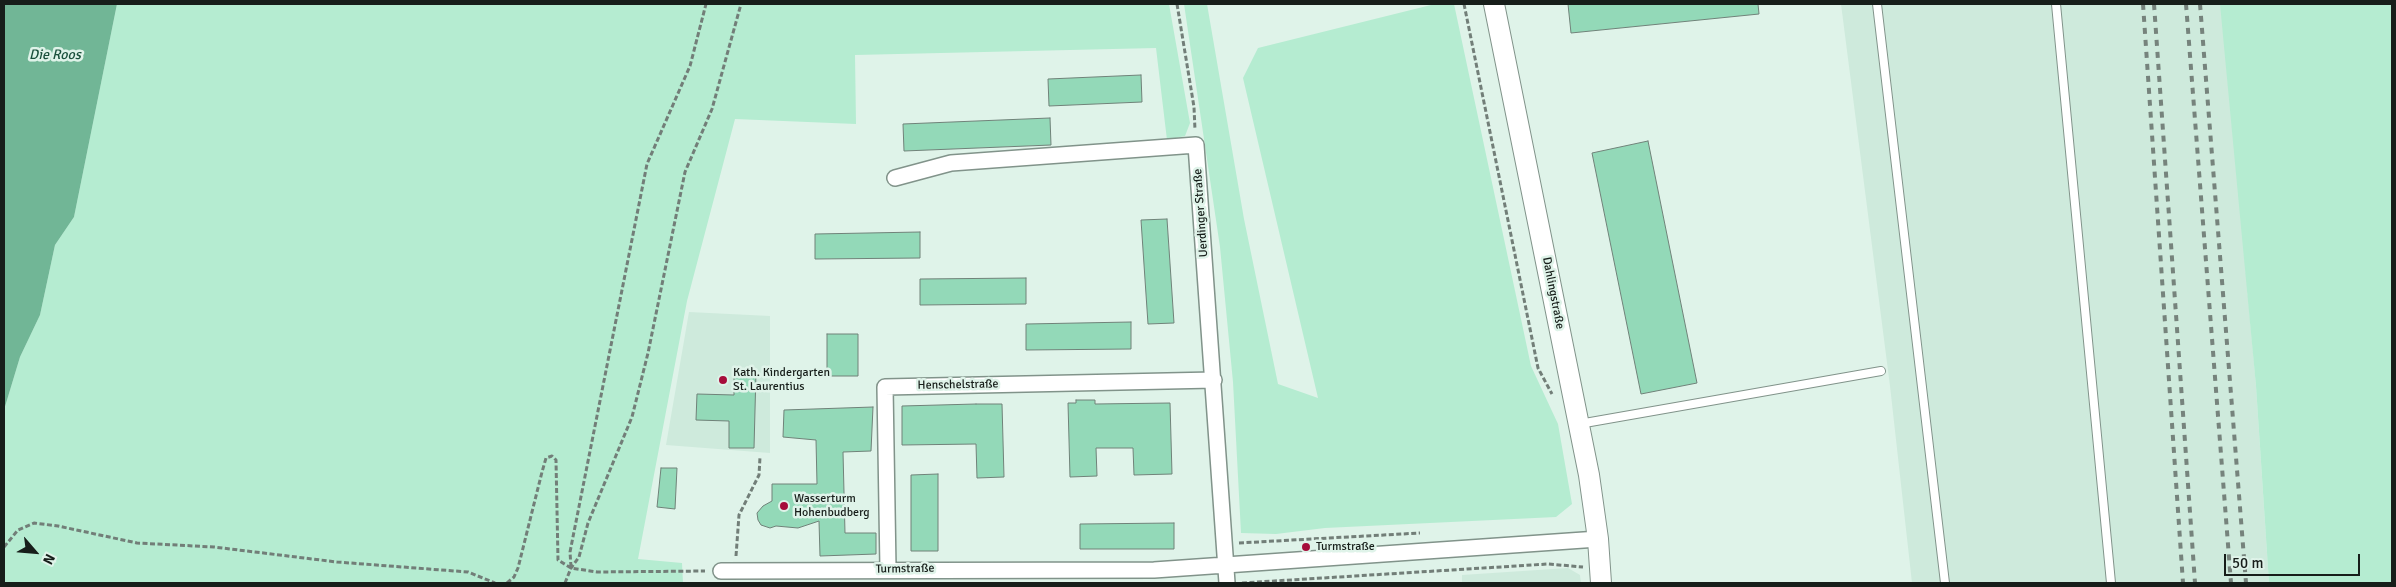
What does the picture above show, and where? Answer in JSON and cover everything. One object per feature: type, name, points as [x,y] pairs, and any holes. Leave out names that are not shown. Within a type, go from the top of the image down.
[{"type":"street","name":"Dahlingstraße","points":[[1494,4],[1579,424],[1593,579]]},
{"type":"street","points":[[895,178],[951,164],[1196,146]]},
{"type":"street","name":"Uerdinger Straße","points":[[1196,146],[1228,564],[1227,583]]},
{"type":"street","name":"Henschelstraße","points":[[888,569],[886,387],[1214,380]]},
{"type":"street","name":"Turmstraße","points":[[728,571],[785,577],[888,569],[989,576],[1038,577],[1590,540]]},
{"type":"lane","points":[[1877,4],[1945,583]]},
{"type":"lane","points":[[2056,4],[2111,583]]},
{"type":"lane","points":[[1579,424],[1881,371]]},
{"type":"path","points":[[571,568],[570,552],[647,164],[690,66],[706,4]]},
{"type":"path","points":[[565,583],[571,568],[579,557],[588,523],[632,418],[648,353],[685,172],[712,108],[741,4]]},
{"type":"path","points":[[1177,4],[1194,107],[1196,146]]},
{"type":"path","points":[[1464,4],[1538,368],[1554,398]]},
{"type":"path","points":[[507,583],[514,578],[518,568],[546,458],[552,456],[556,460],[558,560],[571,568],[596,572],[728,571],[738,515],[759,475],[760,457]]},
{"type":"path","points":[[4,547],[18,530],[34,523],[58,526],[137,543],[214,547],[337,562],[468,572],[495,583]]},
{"type":"path","points":[[1226,544],[1424,533]]},
{"type":"path","points":[[1584,567],[1590,540]]},
{"type":"path","points":[[1242,583],[1548,564],[1584,567],[1593,579]]},
{"type":"shaded area","points":[[117,4],[1169,4],[1190,123],[1185,136],[1167,140],[1156,48],[855,55],[856,124],[735,119],[687,301],[638,559],[682,563],[683,583],[4,583],[4,410],[20,357],[40,315],[55,245],[74,217]]},
{"type":"shaded area","points":[[1184,4],[1207,4],[1244,219],[1278,384],[1318,398],[1243,78],[1258,48],[1435,4],[1454,4],[1531,366],[1558,424],[1572,504],[1556,517],[1325,528],[1276,534],[1241,533],[1233,382],[1220,247]]},
{"type":"shaded area","points":[[1841,4],[2222,4],[2256,386],[2269,583],[1912,583],[1890,386]]},
{"type":"shaded area","points":[[2220,4],[2392,4],[2392,583],[2269,583],[2256,386]]},
{"type":"shaded area","name":"Kath. Kindergarten St. Laurentius","points":[[689,312],[770,316],[770,453],[666,445]]},
{"type":"shaded area","points":[[1568,568],[1580,575],[1581,583],[1462,583],[1462,575]]},
{"type":"water","name":"Die Roos","points":[[4,4],[117,4],[74,217],[55,245],[40,315],[20,357],[4,410]]},
{"type":"building","points":[[1568,4],[1758,4],[1759,14],[1571,33]]},
{"type":"building","points":[[1141,75],[1142,102],[1049,106],[1048,79]]},
{"type":"building","points":[[1050,118],[1051,145],[904,151],[903,124]]},
{"type":"building","points":[[1648,141],[1697,383],[1641,394],[1592,153]]},
{"type":"building","points":[[1167,219],[1174,323],[1148,324],[1141,220]]},
{"type":"building","points":[[920,232],[920,258],[815,259],[815,234]]},
{"type":"building","points":[[1026,278],[1026,304],[920,305],[920,279]]},
{"type":"building","points":[[1131,322],[1131,349],[1026,350],[1026,324]]},
{"type":"building","points":[[827,334],[858,334],[858,376],[827,376]]},
{"type":"building","points":[[734,372],[756,372],[754,448],[729,448],[729,421],[696,420],[697,394],[734,395]]},
{"type":"building","points":[[1076,400],[1095,400],[1095,404],[1170,403],[1172,474],[1134,475],[1133,448],[1096,448],[1097,476],[1070,477],[1068,403],[1076,403]]},
{"type":"building","points":[[1002,404],[1004,477],[977,478],[976,444],[902,445],[902,406]]},
{"type":"building","points":[[873,407],[871,451],[843,452],[845,533],[876,533],[876,554],[820,556],[819,521],[798,528],[776,526],[770,528],[761,525],[757,513],[763,506],[772,501],[772,484],[817,484],[816,440],[783,437],[784,410]]},
{"type":"building","points":[[661,468],[677,468],[675,509],[657,507]]},
{"type":"building","points":[[938,474],[938,551],[911,551],[911,475]]},
{"type":"building","points":[[1174,523],[1174,549],[1080,549],[1080,524]]},
{"type":"railway","points":[[2143,4],[2183,583]]},
{"type":"railway","points":[[2154,4],[2195,583]]},
{"type":"railway","points":[[2186,4],[2231,583]]},
{"type":"railway","points":[[2200,4],[2246,583]]},
{"type":"place","name":"Kath. Kindergarten St. Laurentius","points":[[723,380]]},
{"type":"place","name":"Wasserturm Hohenbudberg","points":[[784,506]]},
{"type":"place","name":"Turmstraße","points":[[1306,547]]}]
